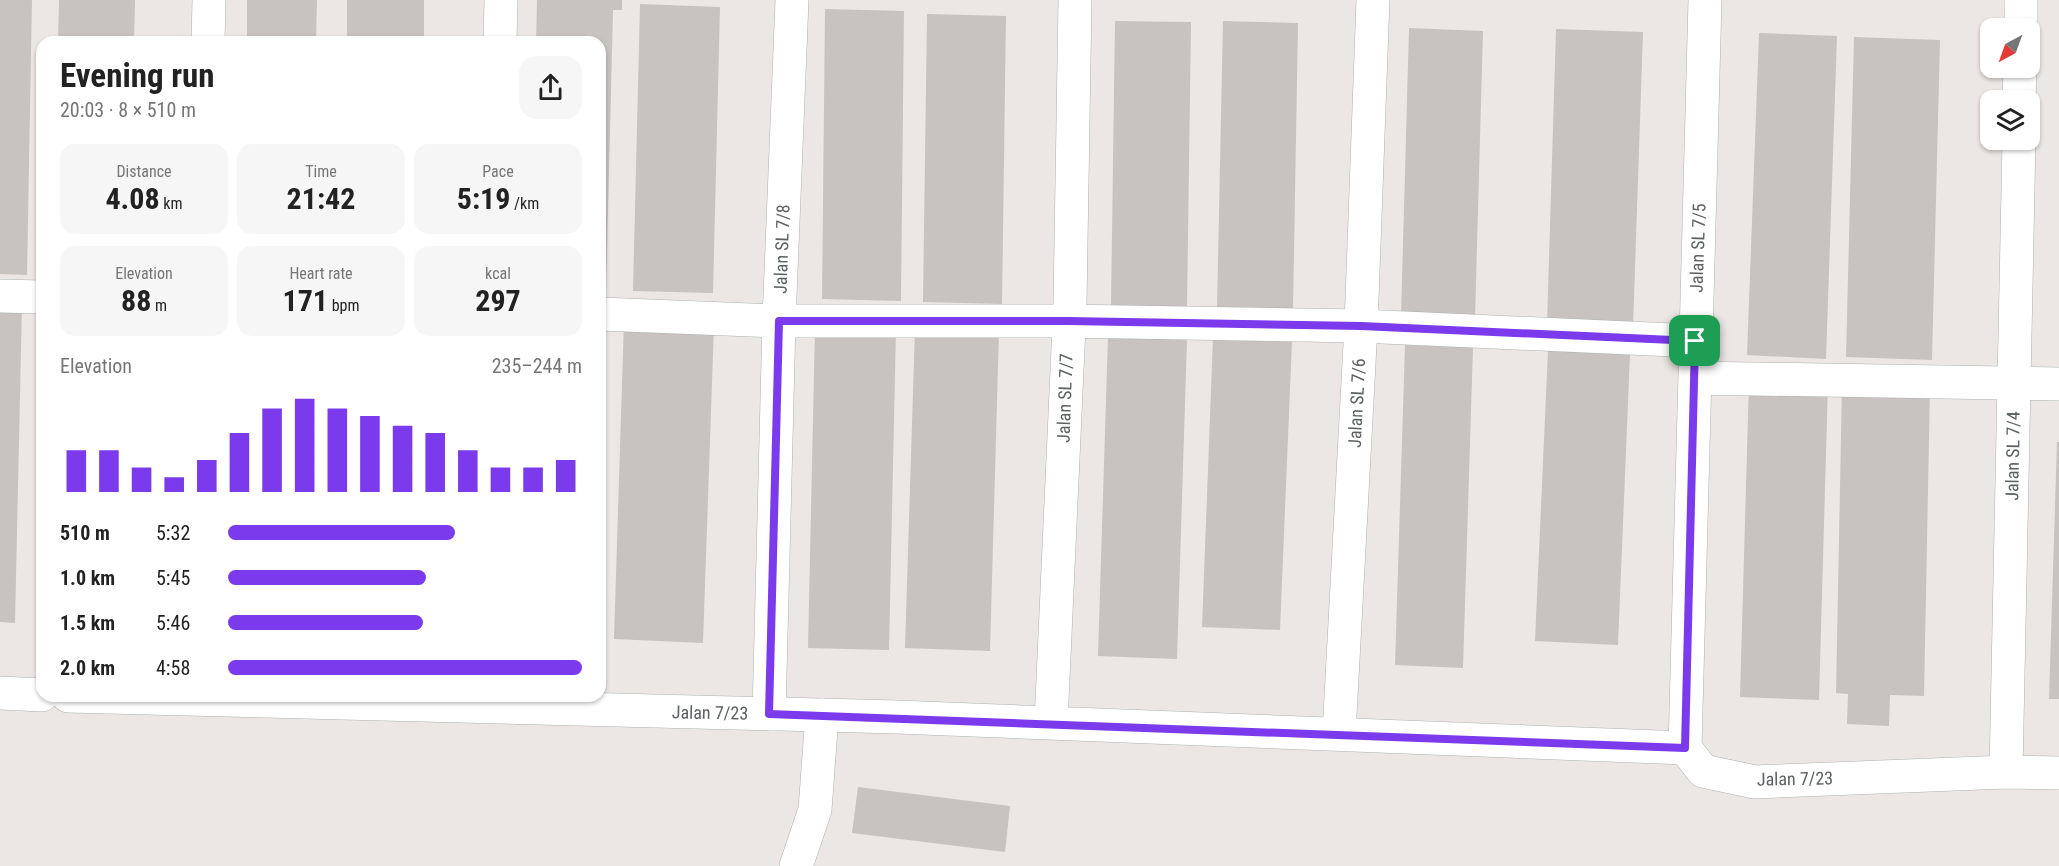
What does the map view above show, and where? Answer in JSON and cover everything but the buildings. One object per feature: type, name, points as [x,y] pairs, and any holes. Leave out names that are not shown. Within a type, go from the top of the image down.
[{"type":"street","points":[[208,36],[209,0]]},
{"type":"street","points":[[500,36],[501,0]]},
{"type":"street","name":"Jalan SL 7/8","points":[[769,714],[779,321],[792,0]]},
{"type":"street","name":"Jalan SL 7/7","points":[[1051,723],[1068,321],[1075,0]]},
{"type":"street","name":"Jalan SL 7/6","points":[[1339,734],[1361,326],[1372,0]]},
{"type":"street","name":"Jalan SL 7/5","points":[[1685,748],[1705,0]]},
{"type":"street","points":[[2021,0],[2021,18]]},
{"type":"street","name":"Jalan SL 7/4","points":[[2006,772],[2019,150]]},
{"type":"street","points":[[0,296],[36,297]]},
{"type":"street","points":[[606,314],[779,321],[1068,321],[1361,326],[1695,341]]},
{"type":"street","points":[[1695,378],[2014,381],[2059,384]]},
{"type":"street","points":[[0,693],[36,695]]},
{"type":"street","name":"Jalan 7/23","points":[[475,702],[1685,748],[1703,771],[1755,782],[2006,772],[2059,773]]},
{"type":"street","points":[[796,866],[815,810],[822,715]]},
{"type":"route","points":[[779,321],[1068,321],[1361,326],[1695,341],[1685,748],[769,714],[779,321]]}]
